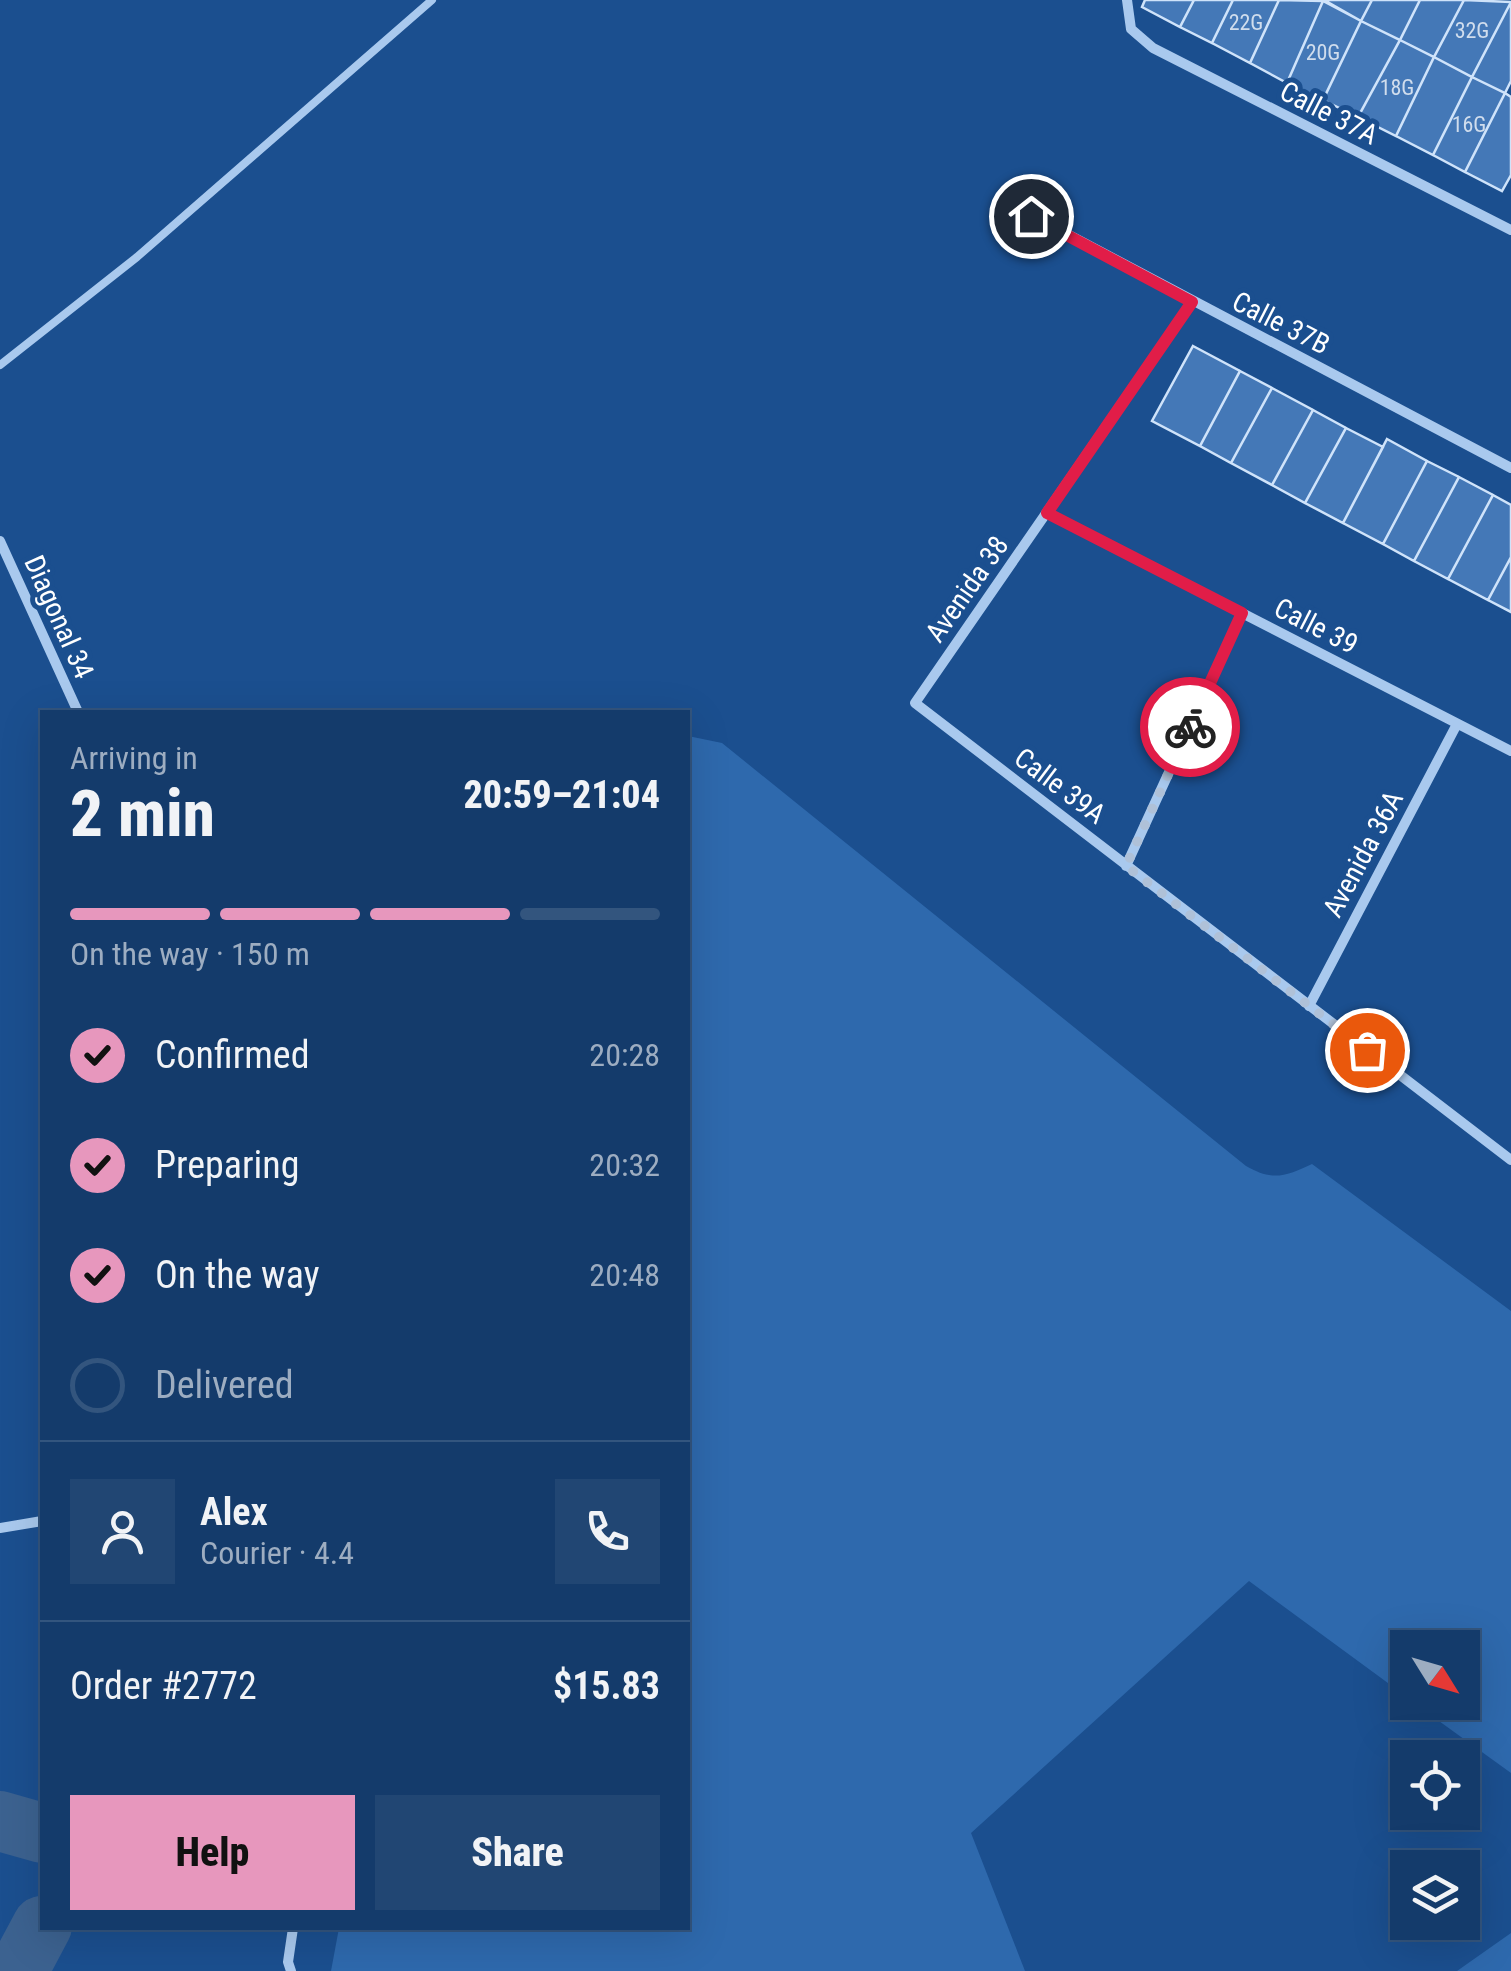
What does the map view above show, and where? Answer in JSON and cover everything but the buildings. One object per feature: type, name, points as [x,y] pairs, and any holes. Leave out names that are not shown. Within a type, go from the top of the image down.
[{"type":"street","name":"Calle 37A","points":[[1127,0],[1131,29],[1153,48],[1511,230]]},
{"type":"street","name":"Calle 37B","points":[[1031,216],[1511,468]]},
{"type":"street","name":"Avenida 38","points":[[914,704],[1192,302]]},
{"type":"street","name":"Calle 39","points":[[1047,513],[1511,751]]},
{"type":"street","name":"Diagonal 34","points":[[0,541],[77,710]]},
{"type":"street","points":[[1126,866],[1242,613]]},
{"type":"street","name":"Calle 39A","points":[[914,704],[1511,1160]]},
{"type":"street","name":"Avenida 36A","points":[[1309,1006],[1457,724]]},
{"type":"street","points":[[0,1528],[40,1521]]},
{"type":"street","points":[[291,1971],[288,1962],[292,1930]]},
{"type":"lane","points":[[0,366],[137,257],[432,0]]},
{"type":"shaded area","points":[[690,736],[722,743],[1246,1166],[1279,1176],[1312,1164],[1511,1311],[1511,1773],[1480,1751],[1480,1740],[1465,1740],[1438,1720],[1480,1720],[1480,1630],[1390,1630],[1390,1685],[1249,1581],[971,1833],[1025,1971],[331,1971],[339,1930],[690,1930]]},
{"type":"shaded area","points":[[1511,1933],[1511,1971],[1457,1971]]},
{"type":"waterway","points":[[0,1821],[40,1832]]},
{"type":"waterway","points":[[18,1971],[40,1930]]},
{"type":"way so far","points":[[1190,727],[1126,866],[1367,1050]]},
{"type":"route","points":[[1031,216],[1192,302],[1047,513],[1242,613],[1190,727]]}]
